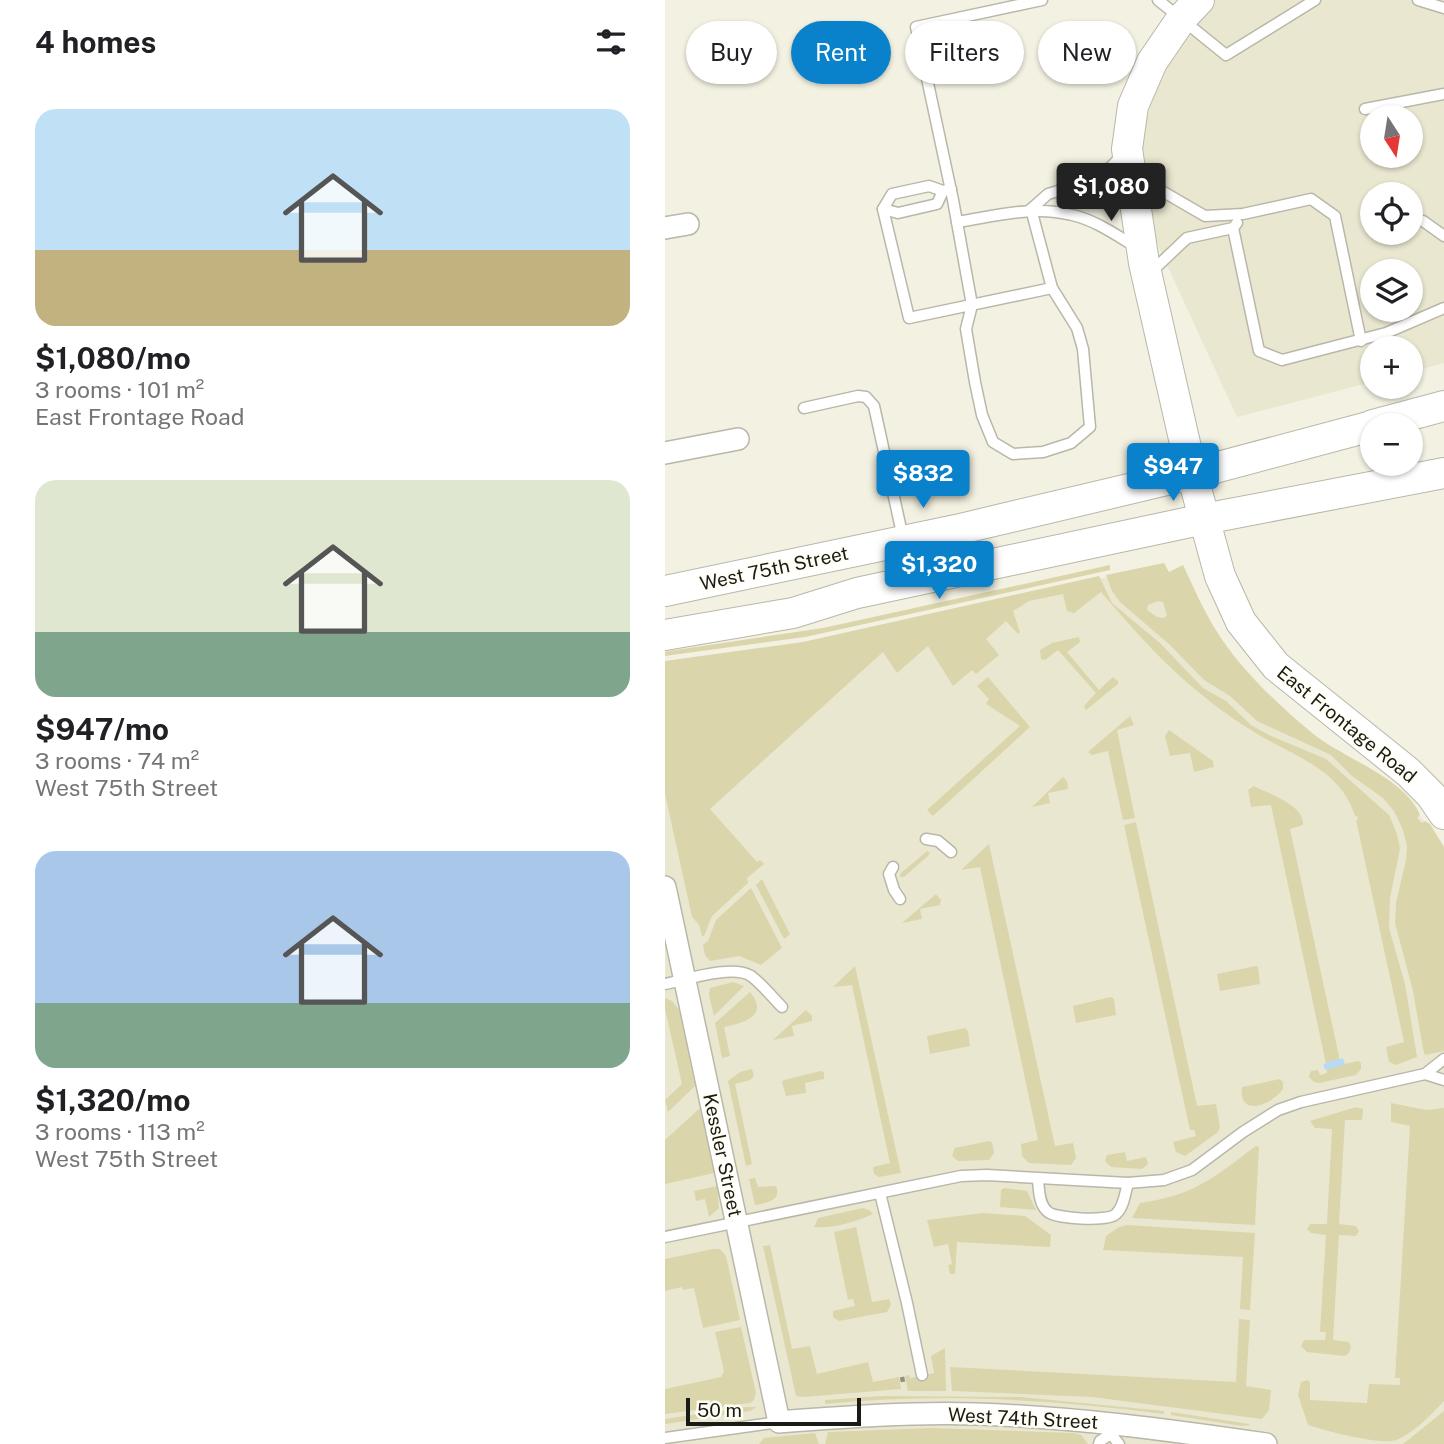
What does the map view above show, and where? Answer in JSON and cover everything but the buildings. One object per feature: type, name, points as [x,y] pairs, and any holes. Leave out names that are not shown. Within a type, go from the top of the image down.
[{"type":"main road","name":"East Frontage Road","points":[[1191,9],[1152,62],[1133,106],[1128,160],[1144,263],[1192,474],[1228,599],[1259,646],[1289,679],[1408,772],[1431,795],[1444,814]]},
{"type":"main road","name":"West 75th Street","points":[[1417,413],[1444,406]]},
{"type":"main road","name":"West 75th Street","points":[[665,591],[903,541],[1192,474],[1360,428]]},
{"type":"main road","points":[[665,635],[793,613],[857,593],[1204,519],[1444,472]]},
{"type":"street","points":[[665,228],[688,224]]},
{"type":"street","points":[[665,453],[738,439]]},
{"type":"street","name":"Kessler Street","points":[[665,887],[675,982],[737,1221],[779,1423]]},
{"type":"street","name":"West 74th Street","points":[[779,1423],[880,1415],[972,1414],[1266,1444]]},
{"type":"lane","points":[[1031,209],[1052,288],[1077,328],[1083,349],[1090,427],[1071,443],[1043,452],[1013,454],[992,442],[982,415],[966,329],[972,305],[916,27],[1042,0]]},
{"type":"lane","points":[[1158,0],[1191,9],[1226,55],[1315,0]]},
{"type":"lane","points":[[1418,0],[1444,8]]},
{"type":"lane","points":[[1390,105],[1444,94]]},
{"type":"lane","points":[[1031,209],[1048,194],[1078,185],[1128,160],[1205,216],[1243,214],[1311,199],[1335,216],[1360,336]]},
{"type":"lane","points":[[947,190],[929,186],[892,194],[883,209],[909,318],[1052,288]]},
{"type":"lane","points":[[883,209],[898,213],[937,205],[947,190]]},
{"type":"lane","points":[[957,222],[1031,209],[1072,215],[1098,225],[1144,263],[1187,239],[1233,228],[1243,214]]},
{"type":"lane","points":[[1423,221],[1444,236]]},
{"type":"lane","points":[[1233,228],[1259,351],[1282,360],[1360,341]]},
{"type":"lane","points":[[1376,336],[1444,308]]},
{"type":"lane","points":[[804,408],[858,396],[866,397],[874,406],[903,541]]},
{"type":"lane","points":[[926,839],[938,841],[951,852]]},
{"type":"lane","points":[[893,867],[889,874],[900,899]]},
{"type":"lane","points":[[675,982],[728,971],[740,972],[750,975],[782,1007]]},
{"type":"lane","points":[[665,1237],[961,1176],[1128,1183],[1164,1180],[1192,1170],[1243,1132],[1290,1106],[1425,1074],[1444,1059]]},
{"type":"lane","points":[[1425,1074],[1444,1080]]},
{"type":"lane","points":[[1038,1180],[1041,1201],[1045,1210],[1053,1216],[1106,1220],[1116,1216],[1128,1183]]},
{"type":"lane","points":[[880,1194],[922,1375]]},
{"type":"lane","points":[[665,1438],[779,1423]]},
{"type":"lane","points":[[1099,1444],[1111,1428],[1119,1444]]},
{"type":"shaded area","points":[[1213,0],[1444,0],[1444,363],[1423,369],[1423,336],[1360,336],[1360,385],[1237,417],[1132,189],[1164,44]]},
{"type":"shaded area","points":[[1164,563],[1169,572],[1183,565],[1214,627],[1234,656],[1258,683],[1297,721],[1401,790],[1420,815],[1417,818],[1422,823],[1425,821],[1430,824],[1444,847],[1444,1051],[1425,1055],[1413,991],[1395,923],[1407,846],[1394,811],[1383,798],[1352,776],[1331,755],[1257,721],[1230,696],[1204,680],[1170,645],[1120,602],[1106,575]],"holes":[[[1163,602],[1167,615],[1164,618],[1147,610],[1148,605]]]},
{"type":"shaded area","points":[[1110,565],[1110,570],[805,637],[665,656],[665,652],[669,651],[823,628]]},
{"type":"shaded area","points":[[1116,575],[1147,577],[1291,724],[1389,786],[1427,824],[1444,855],[1444,1444],[665,1444],[665,667],[803,644]]},
{"type":"shaded area","points":[[1099,576],[1112,603],[1160,643],[1203,688],[1226,701],[1251,725],[1326,759],[1389,815],[1400,849],[1390,898],[1389,928],[1405,984],[1417,1057],[1396,1065],[1389,1062],[1386,1047],[1404,1042],[1356,820],[1358,819],[1348,800],[1339,787],[1316,766],[1244,726],[1188,683],[1149,646],[1101,592],[1074,613],[1067,611],[1063,594],[1029,601],[1013,611],[1020,632],[1018,634],[1006,621],[986,639],[999,655],[976,674],[972,670],[953,686],[928,646],[897,673],[883,652],[710,809],[757,862],[760,860],[764,864],[747,878],[748,883],[712,916],[702,936],[699,925],[692,917],[665,794],[665,661],[803,642]]},
{"type":"shaded area","points":[[1079,637],[1080,642],[1067,652],[1099,690],[1113,677],[1118,681],[1118,684],[1086,710],[1084,706],[1096,693],[1058,650],[1045,660],[1041,659],[1040,650],[1052,643]]},
{"type":"shaded area","points":[[988,677],[1030,727],[933,816],[927,810],[1020,726],[986,704],[989,699],[977,686]]},
{"type":"shaded area","points":[[1130,716],[1134,725],[1117,730],[1135,818],[1123,820],[1108,751],[1092,755],[1088,752]]},
{"type":"shaded area","points":[[1169,730],[1213,761],[1214,767],[1194,772],[1190,753],[1170,756],[1165,736]]},
{"type":"shaded area","points":[[1063,777],[1067,781],[1068,789],[1048,793],[1050,803],[1032,807]]},
{"type":"shaded area","points":[[1254,786],[1285,801],[1302,818],[1303,825],[1290,829],[1340,1061],[1326,1064],[1271,805],[1251,807],[1248,790]]},
{"type":"shaded area","points":[[1136,822],[1197,1106],[1216,1104],[1220,1127],[1218,1132],[1185,1156],[1176,1152],[1173,1142],[1196,1136],[1194,1130],[1190,1130],[1124,825]]},
{"type":"shaded area","points":[[989,844],[1055,1146],[1073,1143],[1076,1158],[1071,1165],[1029,1163],[1022,1156],[1021,1144],[1038,1140],[980,867],[961,870]]},
{"type":"shaded area","points":[[927,851],[929,855],[904,877],[900,877],[900,874]]},
{"type":"shaded area","points":[[762,879],[790,934],[784,939],[756,885]]},
{"type":"shaded area","points":[[751,888],[782,948],[761,965],[739,956],[710,961],[705,955],[703,945],[708,941],[716,920]]},
{"type":"shaded area","points":[[936,894],[941,900],[940,905],[920,909],[922,919],[902,923]]},
{"type":"shaded area","points":[[855,966],[901,1173],[879,1177],[874,1174],[873,1167],[890,1163],[852,985],[833,987]]},
{"type":"shaded area","points":[[1256,966],[1260,984],[1220,991],[1217,974]]},
{"type":"shaded area","points":[[733,982],[744,986],[714,1016],[710,988]]},
{"type":"shaded area","points":[[750,992],[757,1007],[756,1013],[746,1020],[724,1027],[730,1056],[722,1058],[715,1023]]},
{"type":"shaded area","points":[[1111,997],[1114,999],[1116,1015],[1076,1023],[1073,1006]]},
{"type":"shaded area","points":[[665,998],[672,1001],[679,1010],[695,1086],[668,1112],[665,1100],[682,1084],[665,1009]]},
{"type":"shaded area","points":[[806,1010],[812,1016],[812,1021],[792,1026],[794,1036],[773,1040]]},
{"type":"shaded area","points":[[965,1028],[970,1046],[930,1054],[927,1036]]},
{"type":"shaded area","points":[[1358,1061],[1361,1063],[1361,1069],[1356,1075],[1319,1083],[1309,1077],[1311,1071],[1318,1070],[1320,1075],[1327,1073],[1326,1068]]},
{"type":"shaded area","points":[[752,1069],[754,1076],[750,1080],[735,1084],[752,1164],[746,1166],[728,1081],[740,1072]]},
{"type":"shaded area","points":[[824,1072],[824,1079],[805,1083],[806,1093],[786,1096],[782,1082],[784,1080]]},
{"type":"shaded area","points":[[1280,1079],[1283,1089],[1272,1100],[1257,1106],[1245,1103],[1242,1087]]},
{"type":"shaded area","points":[[1391,1103],[1426,1110],[1444,1108],[1444,1401],[1404,1436],[1383,1441],[1308,1425],[1298,1395],[1301,1382],[1308,1380],[1310,1400],[1367,1403],[1369,1384],[1400,1385],[1400,1378],[1395,1378],[1410,1126],[1391,1122]]},
{"type":"shaded area","points":[[1356,1107],[1363,1109],[1362,1120],[1345,1120],[1339,1224],[1356,1226],[1359,1231],[1356,1236],[1339,1235],[1333,1340],[1349,1342],[1351,1348],[1344,1356],[1307,1352],[1301,1346],[1304,1340],[1325,1340],[1326,1332],[1320,1332],[1326,1235],[1311,1233],[1307,1229],[1310,1224],[1327,1224],[1332,1129],[1315,1128],[1310,1121]]},
{"type":"shaded area","points":[[700,1108],[714,1173],[665,1184],[665,1140]]},
{"type":"shaded area","points":[[992,1142],[994,1153],[989,1160],[958,1161],[952,1156],[955,1148]]},
{"type":"shaded area","points":[[1256,1146],[1259,1147],[1255,1225],[1132,1218],[1140,1203],[1159,1200],[1203,1184]]},
{"type":"shaded area","points":[[1125,1152],[1127,1161],[1146,1157],[1148,1164],[1142,1169],[1111,1167],[1105,1161],[1107,1155]]},
{"type":"shaded area","points":[[755,1178],[758,1187],[776,1186],[775,1198],[755,1205],[749,1179]]},
{"type":"shaded area","points":[[717,1186],[719,1208],[709,1217],[705,1199],[696,1201],[694,1191]]},
{"type":"shaded area","points":[[1004,1188],[1027,1191],[1036,1210],[1000,1207],[1001,1190]]},
{"type":"shaded area","points":[[863,1208],[873,1214],[844,1224],[814,1227],[818,1218]]},
{"type":"shaded area","points":[[982,1213],[1025,1216],[1051,1235],[1050,1247],[957,1242],[955,1274],[950,1274],[948,1265],[952,1264],[948,1244],[934,1247],[927,1220]]},
{"type":"shaded area","points":[[1127,1225],[1255,1233],[1250,1310],[1240,1309],[1243,1257],[1103,1250],[1106,1236]]},
{"type":"shaded area","points":[[856,1227],[872,1302],[889,1299],[891,1305],[887,1312],[839,1321],[833,1317],[833,1311],[855,1306],[853,1299],[848,1300],[834,1232]]},
{"type":"shaded area","points":[[770,1245],[792,1349],[810,1346],[817,1374],[868,1362],[873,1382],[899,1377],[901,1389],[796,1396],[763,1246]]},
{"type":"shaded area","points":[[720,1249],[726,1256],[740,1320],[703,1328],[694,1288],[683,1290],[682,1287],[665,1291],[665,1259]]},
{"type":"shaded area","points":[[1239,1319],[1250,1320],[1246,1386],[1271,1390],[1269,1410],[1262,1419],[1092,1397],[952,1391],[950,1367],[1236,1382]]},
{"type":"shaded area","points":[[741,1327],[756,1393],[754,1400],[750,1403],[665,1414],[665,1389],[721,1377],[724,1371],[715,1332]]},
{"type":"shaded area","points":[[945,1348],[946,1391],[908,1391],[905,1376],[909,1375],[910,1378],[934,1373],[931,1356]]},
{"type":"shaded area","points":[[882,1396],[1021,1397],[1164,1411],[1164,1414],[995,1399],[910,1399],[825,1404],[825,1400]]},
{"type":"shaded area","points":[[757,1407],[750,1411],[665,1424],[665,1419]]},
{"type":"shaded area","points":[[1444,1411],[1444,1444],[1403,1444]]},
{"type":"shaded area","points":[[1171,1412],[1249,1424],[1250,1425],[1171,1415]]},
{"type":"shaded area","points":[[932,1428],[1074,1433],[1081,1435],[1088,1444],[825,1444],[828,1432]]},
{"type":"shaded area","points":[[815,1433],[819,1444],[759,1444],[764,1438]]},
{"type":"waterway","points":[[1327,1066],[1341,1062]]}]
